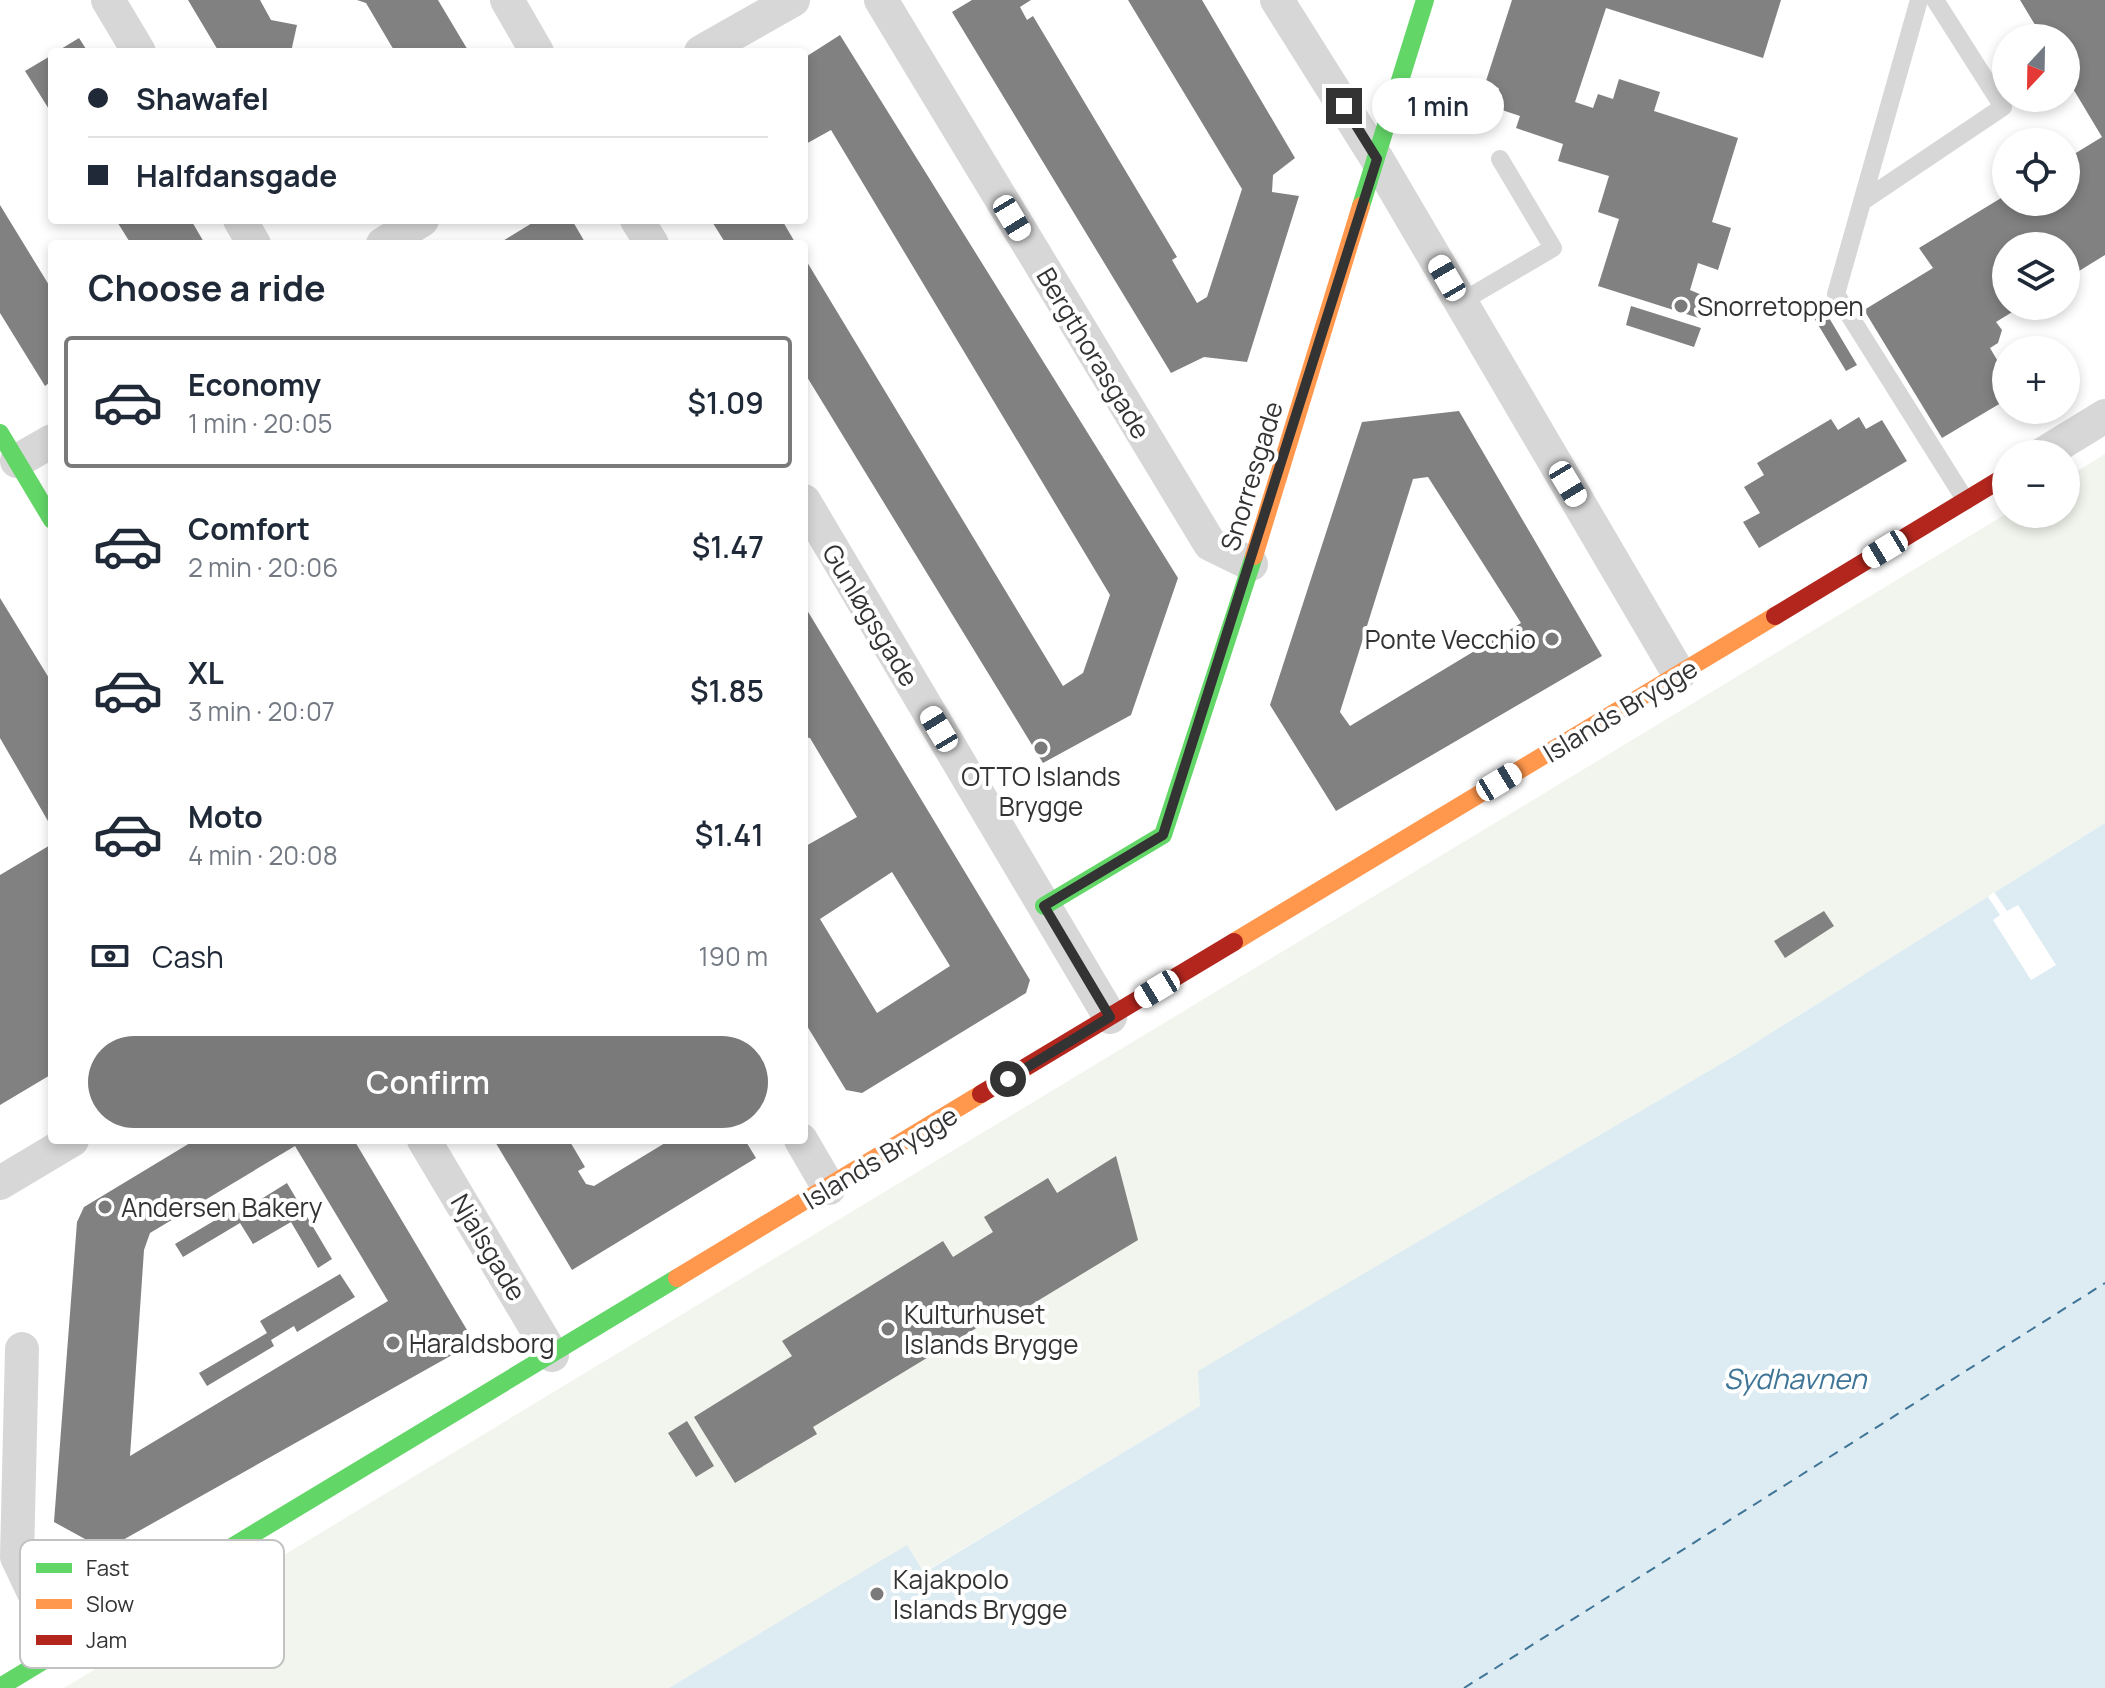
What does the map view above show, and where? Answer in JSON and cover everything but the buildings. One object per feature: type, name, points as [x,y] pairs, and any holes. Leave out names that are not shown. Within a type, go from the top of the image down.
[{"type":"street","points":[[108,0],[137,48]]},
{"type":"street","points":[[507,0],[535,48]]},
{"type":"street","points":[[708,48],[793,0]]},
{"type":"street","name":"Bergthorasgade","points":[[881,0],[1210,544],[1251,564]]},
{"type":"street","points":[[1277,0],[1377,159],[1679,674]]},
{"type":"street","name":"Snorresgade","points":[[1044,906],[1163,835],[1251,564],[1425,0]]},
{"type":"street","points":[[390,240],[416,224]]},
{"type":"street","points":[[2066,440],[2105,416]]},
{"type":"street","points":[[48,442],[9,447],[48,513]]},
{"type":"street","name":"Islands Brygge","points":[[244,1540],[1992,485]]},
{"type":"street","name":"Gunløgsgade","points":[[808,508],[1110,1017]]},
{"type":"street","points":[[0,1183],[65,1144]]},
{"type":"street","name":"Njalsgade","points":[[426,1144],[552,1355]]},
{"type":"street","points":[[803,1144],[829,1188]]},
{"type":"street","points":[[20,1563],[17,1557],[22,1349]]},
{"type":"street","name":"Islands Brygge","points":[[0,1687],[31,1668]]},
{"type":"lane","points":[[1919,0],[1836,294],[1966,501]]},
{"type":"lane","points":[[1863,201],[2003,107],[1935,0]]},
{"type":"lane","points":[[1461,302],[1553,248],[1500,159]]},
{"type":"shaded area","points":[[2105,454],[2105,823],[1736,1055],[1199,1371],[1200,1406],[923,1573],[911,1555],[972,1688],[64,1688],[97,1668],[284,1668],[284,1555],[1992,522],[1992,528],[2080,528],[2080,469]]},
{"type":"water","name":"Sydhavnen","points":[[2105,823],[2105,1688],[669,1688],[907,1545],[924,1573],[1200,1406],[1198,1371],[1736,1055]]},
{"type":"pier","points":[[1994,892],[2007,911],[2018,905],[2056,965],[2031,980],[1993,920],[2000,915],[1988,897]]},
{"type":"ferry route","points":[[1464,1688],[2105,1283]]},
{"type":"traffic: fast","points":[[1361,206],[1425,0]]},
{"type":"traffic: fast","points":[[0,433],[48,513]]},
{"type":"traffic: fast","points":[[1044,906],[1163,835],[1254,556]]},
{"type":"traffic: fast","points":[[243,1540],[677,1278]]},
{"type":"traffic: fast","points":[[0,1687],[31,1668]]},
{"type":"traffic: slow","points":[[1254,556],[1361,206]]},
{"type":"traffic: slow","points":[[1234,942],[1775,616]]},
{"type":"traffic: slow","points":[[677,1278],[981,1094]]},
{"type":"traffic: jam","points":[[1775,616],[1992,484]]},
{"type":"traffic: jam","points":[[981,1094],[1234,942]]},
{"type":"place","name":"Snorretoppen","points":[[1681,306]]},
{"type":"place","name":"Ponte Vecchio","points":[[1552,639]]},
{"type":"place","name":"OTTO Islands Brygge","points":[[1041,748]]},
{"type":"place","name":"Andersen Bakery","points":[[105,1207]]},
{"type":"place","name":"Kulturhuset Islands Brygge","points":[[888,1329]]},
{"type":"place","name":"Haraldsborg","points":[[393,1343]]},
{"type":"place","name":"Kajakpolo Islands Brygge","points":[[877,1594]]},
{"type":"route","points":[[1008,1079],[1110,1017],[1044,906],[1163,835],[1377,159],[1344,106]]}]
